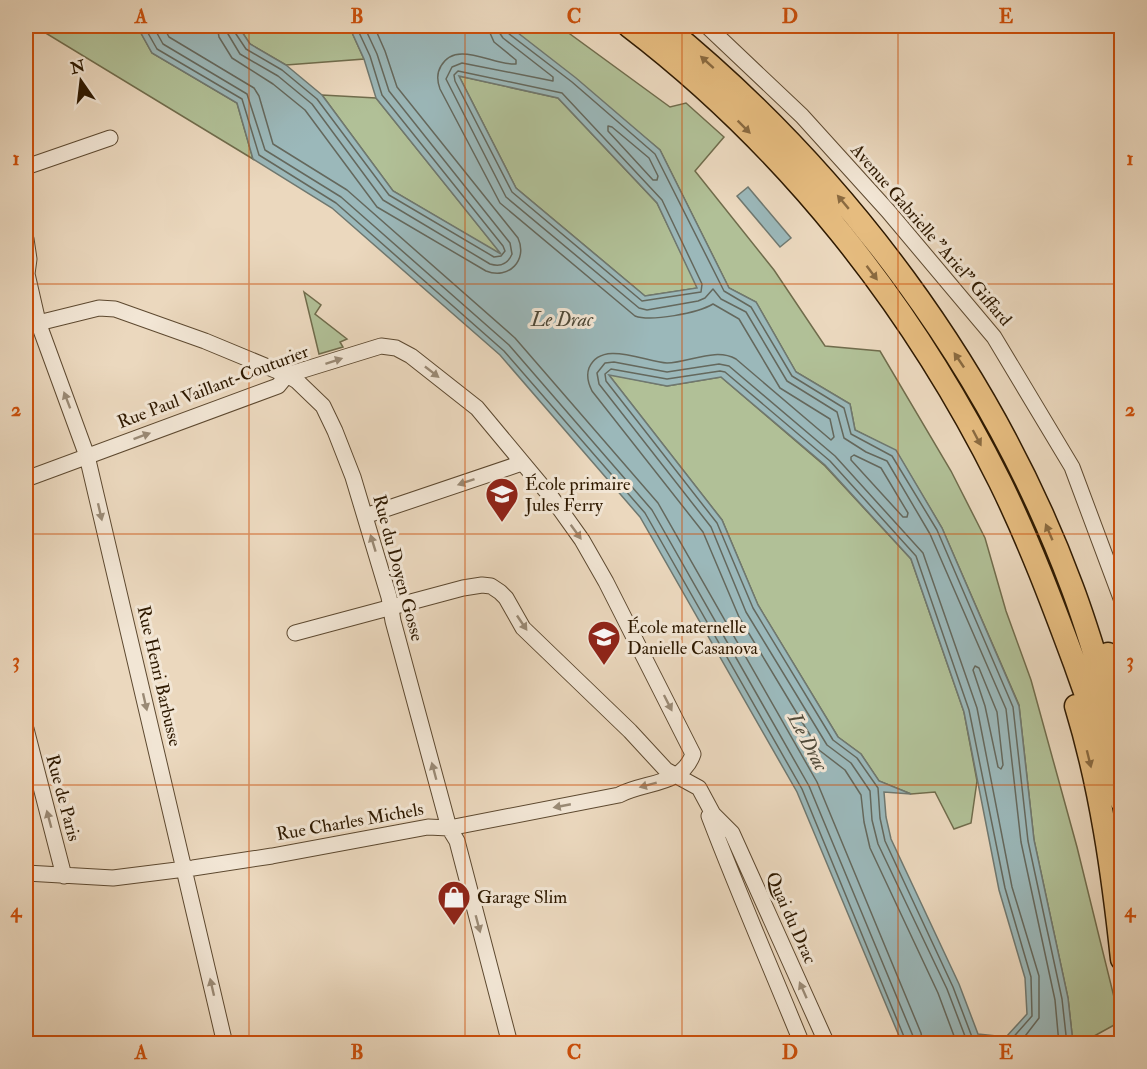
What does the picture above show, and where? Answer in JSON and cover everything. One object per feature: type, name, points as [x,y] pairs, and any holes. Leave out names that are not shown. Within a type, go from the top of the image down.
[{"type":"highway","points":[[629,26],[702,86],[762,145],[828,218],[876,278],[929,355],[975,435],[1012,508],[1052,600],[1122,802]]},
{"type":"highway","points":[[664,26],[753,104],[845,204],[918,298],[972,378],[1022,471],[1072,586],[1122,742]]},
{"type":"highway","points":[[1072,586],[1095,622],[1122,688]]},
{"type":"highway","points":[[1052,600],[1060,656],[1081,723],[1096,787],[1122,959]]},
{"type":"street","name":"Avenue Gabrielle \"Ariel\" Giffard","points":[[707,26],[810,125],[888,211],[994,337],[1072,467],[1122,601]]},
{"type":"street","points":[[26,167],[110,138]]},
{"type":"street","points":[[26,239],[29,259],[26,274]]},
{"type":"street","name":"Rue Henri Barbusse","points":[[26,274],[32,324],[87,456],[225,1044]]},
{"type":"street","name":"Rue du Doyen Gosse","points":[[32,324],[99,308],[115,309],[187,334],[287,375],[297,381],[323,406],[335,431],[389,597],[393,621],[449,828],[457,841],[510,1044]]},
{"type":"street","name":"Rue Paul Vaillant-Couturier","points":[[26,479],[278,386],[287,375],[381,346],[396,348],[411,356],[477,408],[522,463]]},
{"type":"street","points":[[364,516],[522,463],[582,540],[673,713],[693,754],[685,770],[677,776]]},
{"type":"street","name":"Quai du Drac","points":[[391,608],[482,585],[496,589],[506,598],[523,628],[630,731],[666,770],[699,788],[713,814],[732,833],[827,1044]]},
{"type":"street","points":[[296,633],[391,608]]},
{"type":"street","name":"Rue de Paris","points":[[26,729],[64,876]]},
{"type":"street","name":"Rue Charles Michels","points":[[26,873],[113,878],[272,856],[428,828],[449,828],[620,795],[631,789],[677,776]]},
{"type":"street","name":"Quai du Drac","points":[[713,814],[709,816],[728,868],[741,894],[802,1044]]},
{"type":"street","points":[[1115,1044],[1122,1042]]},
{"type":"green space","points":[[34,26],[137,26],[152,53],[237,103],[253,159]]},
{"type":"green space","points":[[238,26],[349,26],[364,59],[286,65],[250,44]]},
{"type":"green space","points":[[509,26],[559,26],[670,107],[686,103],[724,137],[695,171],[774,270],[825,346],[880,351],[951,471],[985,538],[1006,611],[1031,680],[1077,847],[1115,1001],[1116,1024],[1087,1040],[1073,1043],[1068,998],[1034,840],[1019,705],[942,528],[896,451],[855,430],[850,404],[796,372],[756,302],[729,288],[660,150]]},
{"type":"green space","points":[[459,76],[558,98],[657,203],[698,288],[645,296],[516,188]]},
{"type":"green space","points":[[322,95],[376,98],[503,256],[393,191]]},
{"type":"green space","points":[[304,292],[321,305],[315,314],[347,339],[340,342],[343,347],[319,354]]},
{"type":"green space","points":[[608,374],[667,386],[721,377],[825,466],[911,559],[964,712],[977,781],[971,823],[954,829],[935,792],[911,794],[879,781],[861,754],[838,737],[758,605],[722,520]]},
{"type":"water","name":"Le Drac","points":[[137,26],[238,26],[250,44],[286,65],[322,95],[393,191],[501,254],[376,98],[364,59],[349,26],[509,26],[576,78],[660,150],[729,288],[756,302],[796,372],[850,404],[855,430],[896,450],[942,528],[1019,706],[1034,840],[1068,998],[1073,1043],[902,1043],[797,792],[640,517],[500,355],[332,208],[253,159],[237,103],[152,53]],"holes":[[[459,76],[558,98],[657,203],[697,288],[645,296],[516,188]],[[609,375],[667,386],[721,377],[825,465],[911,559],[964,712],[999,890],[1025,978],[1027,1014],[1006,1037],[978,1034],[959,984],[891,839],[884,792],[911,794],[879,781],[861,754],[838,737],[758,605],[722,520]]]},
{"type":"water","points":[[748,187],[791,238],[780,247],[737,196]]},
{"type":"place","name":"École primaire Jules Ferry","points":[[502,523]]},
{"type":"place","name":"École maternelle Danielle Casanova","points":[[604,666]]},
{"type":"place","name":"Garage Slim","points":[[454,926]]}]
